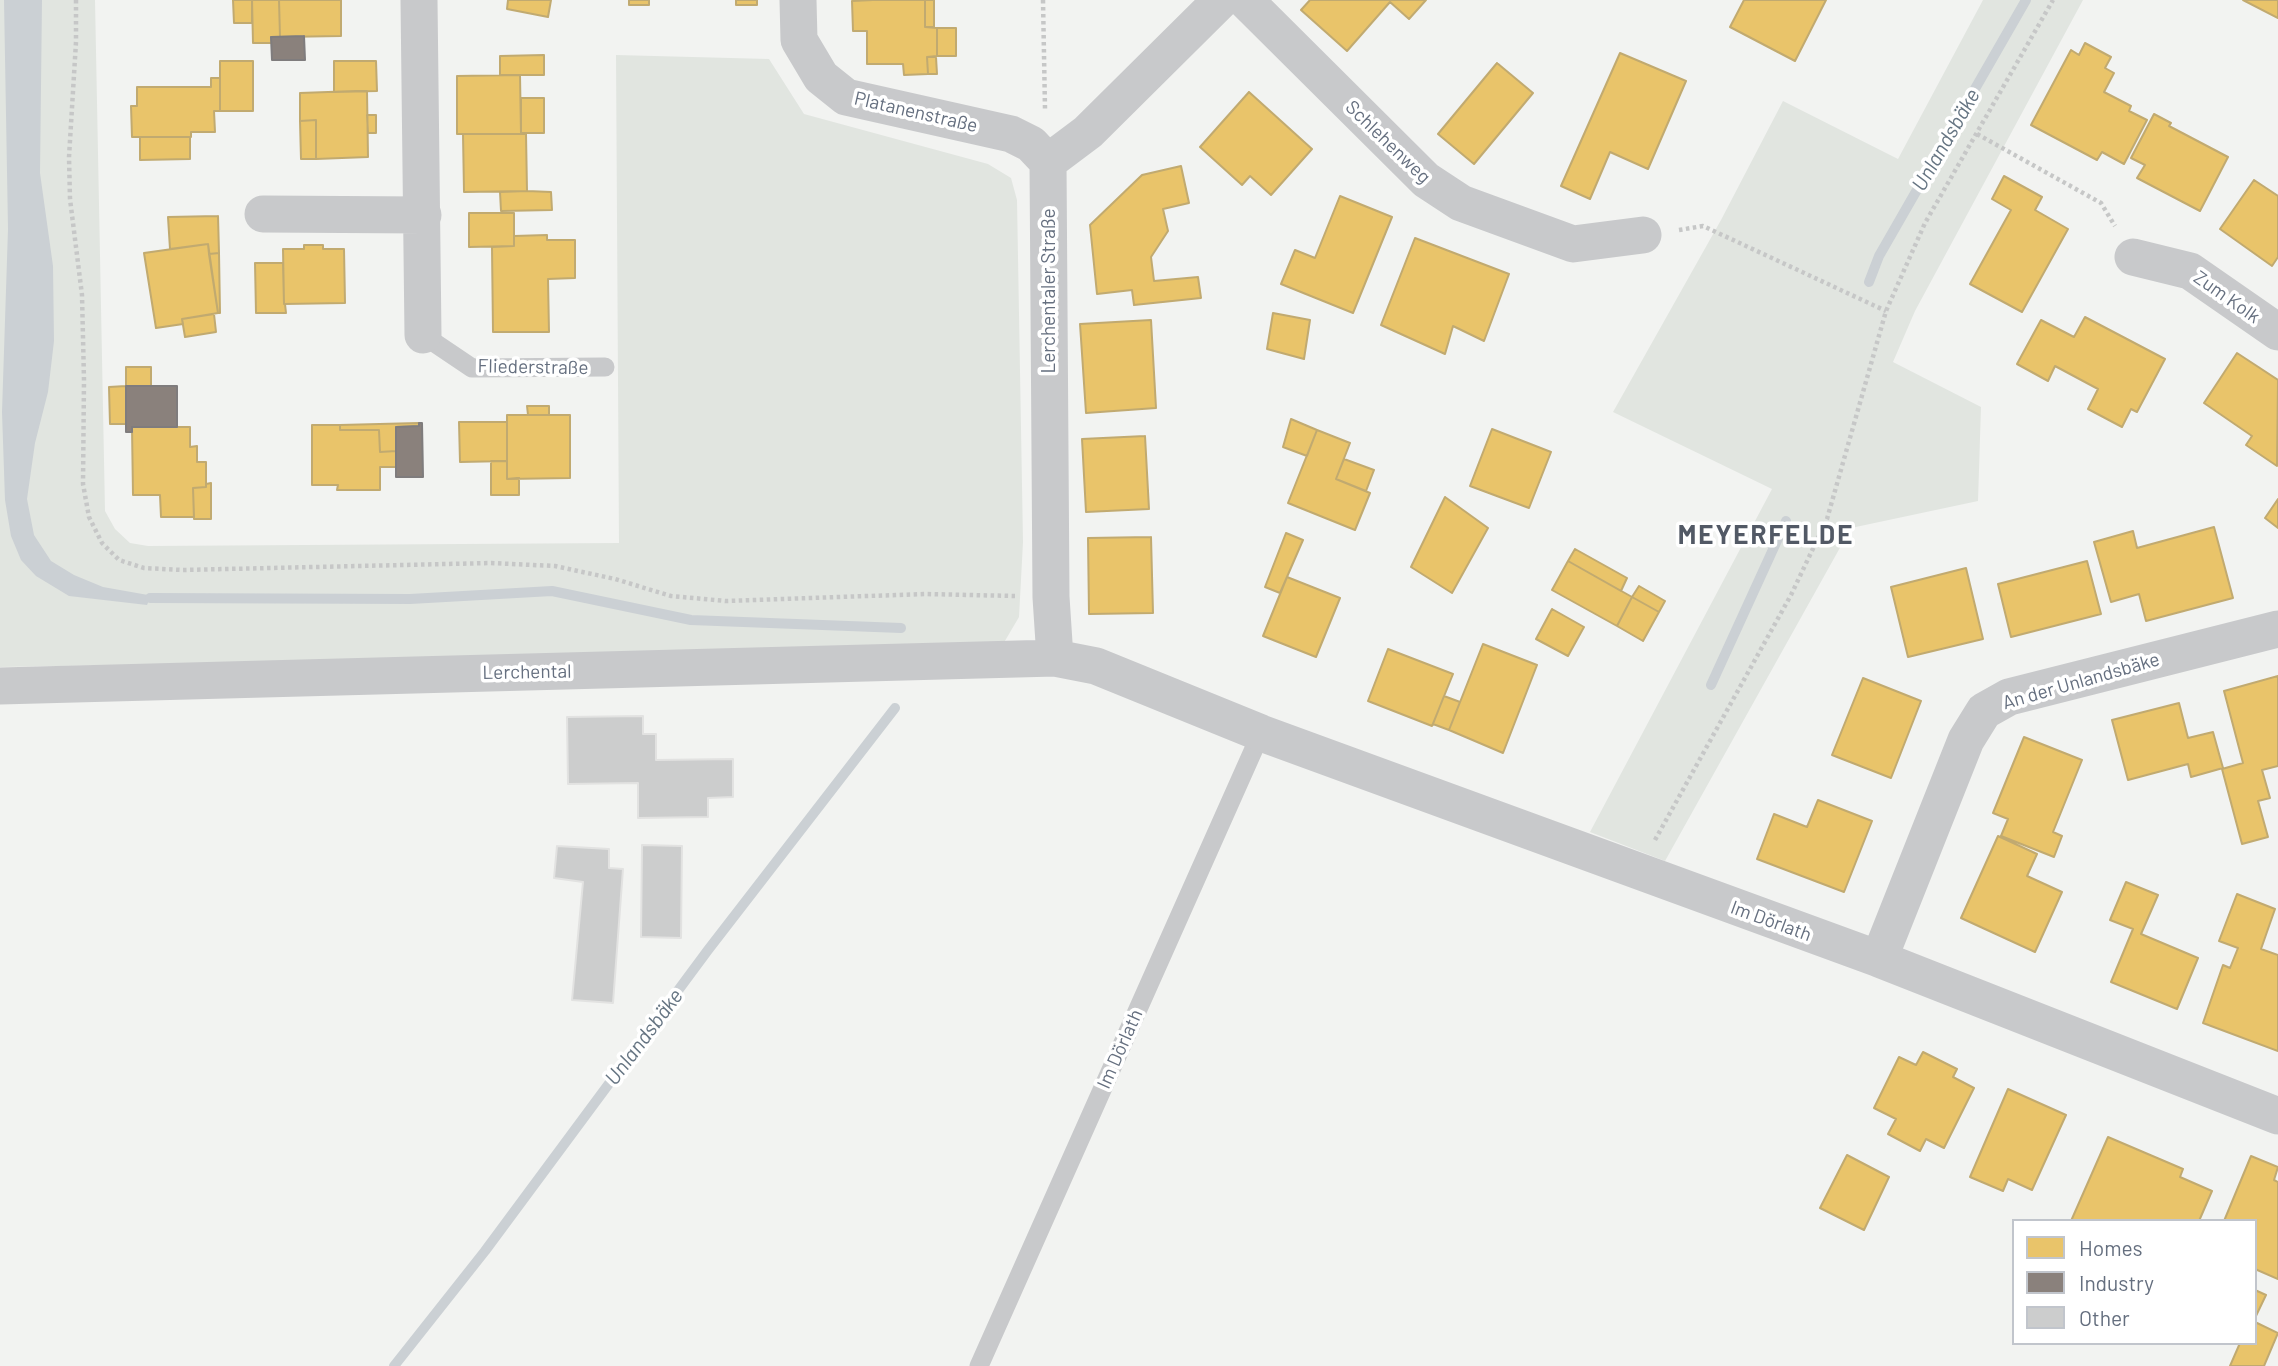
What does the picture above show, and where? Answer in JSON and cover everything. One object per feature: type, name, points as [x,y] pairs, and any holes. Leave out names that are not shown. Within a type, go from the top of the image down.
[{"type":"street","name":"Fliederstraße","points":[[419,0],[424,335]]},
{"type":"street","name":"Platanenstraße","points":[[798,0],[799,40],[821,77],[846,97],[1010,134],[1031,144],[1048,162]]},
{"type":"street","points":[[1048,162],[1088,132],[1221,0]]},
{"type":"street","name":"Schlehenweg","points":[[1245,0],[1426,180],[1461,203],[1573,244],[1643,235]]},
{"type":"street","name":"Lerchentaler Straße","points":[[1048,162],[1051,597],[1055,658]]},
{"type":"street","points":[[263,214],[423,215]]},
{"type":"street","name":"Zum Kolk","points":[[2133,257],[2190,271],[2278,332]]},
{"type":"street","name":"An der Unlandsbäke","points":[[1879,959],[1966,740],[1984,710],[2009,697],[2278,629]]},
{"type":"street","name":"Im Dörlath","points":[[1055,658],[1096,666],[1261,733],[1879,959],[2278,1116]]},
{"type":"street","name":"Lerchental","points":[[0,686],[1055,658]]},
{"type":"lane","name":"Fliederstraße","points":[[424,335],[472,368],[605,368]]},
{"type":"lane","name":"Im Dörlath","points":[[979,1366],[1261,733]]},
{"type":"path","points":[[76,0],[69,157],[70,199],[82,295],[83,484],[89,517],[102,543],[119,559],[144,568],[182,570],[491,563],[555,566],[615,579],[671,596],[726,601],[925,594],[1051,597]]},
{"type":"path","points":[[1043,0],[1048,162]]},
{"type":"path","points":[[1637,872],[1791,595],[1826,519],[1886,311],[1925,223],[2053,0]]},
{"type":"path","points":[[1977,134],[2101,203],[2133,257]]},
{"type":"path","points":[[1643,235],[1703,226],[1886,311]]},
{"type":"shaded area","points":[[0,0],[95,0],[105,511],[115,529],[130,543],[148,546],[619,543],[616,55],[769,59],[804,114],[988,164],[1011,178],[1017,200],[1023,542],[1019,617],[999,651],[0,667]]},
{"type":"shaded area","points":[[4,0],[42,0],[40,173],[53,266],[54,341],[48,392],[35,443],[27,499],[34,535],[51,561],[74,575],[103,587],[148,595],[150,598],[147,605],[69,596],[36,576],[21,560],[11,536],[5,500],[2,412],[8,229]]},
{"type":"shaded area","points":[[1983,0],[2083,0],[1915,311],[1893,362],[1981,407],[1978,501],[1851,528],[1665,861],[1590,832],[1772,489],[1613,412],[1721,220],[1783,101],[1898,159]]},
{"type":"building: Homes","points":[[233,0],[252,0],[252,23],[234,23]]},
{"type":"building: Homes","points":[[252,0],[279,0],[280,37],[271,37],[272,43],[253,43]]},
{"type":"building: Homes","points":[[279,0],[341,0],[341,36],[280,37]]},
{"type":"building: Homes","points":[[508,0],[551,0],[548,17],[507,9]]},
{"type":"building: Homes","points":[[629,0],[649,0],[649,5],[629,5]]},
{"type":"building: Homes","points":[[736,0],[757,0],[757,5],[736,5]]},
{"type":"building: Homes","points":[[925,0],[925,27],[937,28],[937,56],[927,57],[928,74],[904,75],[903,64],[867,64],[867,31],[853,31],[852,1]]},
{"type":"building: Homes","points":[[925,0],[934,0],[934,27],[925,27]]},
{"type":"building: Homes","points":[[1310,0],[1426,0],[1409,19],[1390,2],[1347,51],[1301,10]]},
{"type":"building: Homes","points":[[1744,0],[1826,0],[1795,61],[1730,27]]},
{"type":"building: Homes","points":[[2243,0],[2278,0],[2278,18]]},
{"type":"building: Homes","points":[[937,28],[956,28],[956,56],[937,56]]},
{"type":"building: Homes","points":[[2085,43],[2111,57],[2105,68],[2114,73],[2104,92],[2131,106],[2129,111],[2147,120],[2124,164],[2102,152],[2097,160],[2031,125],[2071,50],[2079,55]]},
{"type":"building: Homes","points":[[1620,53],[1686,81],[1648,169],[1610,152],[1590,199],[1561,186]]},
{"type":"building: Homes","points":[[544,55],[544,75],[500,75],[500,56]]},
{"type":"building: Homes","points":[[927,57],[936,57],[937,74],[928,74]]},
{"type":"building: Homes","points":[[220,61],[253,61],[253,111],[220,111]]},
{"type":"building: Homes","points":[[334,61],[376,61],[377,91],[334,92]]},
{"type":"building: Homes","points":[[1497,63],[1533,93],[1474,164],[1438,134]]},
{"type":"building: Homes","points":[[520,75],[521,134],[457,134],[457,76]]},
{"type":"building: Homes","points":[[211,78],[220,78],[220,111],[214,111],[215,132],[191,132],[191,137],[132,137],[131,106],[137,106],[137,87],[211,87]]},
{"type":"building: Homes","points":[[367,91],[368,157],[316,159],[316,120],[300,121],[300,93]]},
{"type":"building: Homes","points":[[1249,92],[1312,149],[1271,195],[1250,176],[1242,185],[1200,147]]},
{"type":"building: Homes","points":[[521,98],[544,98],[544,133],[521,133]]},
{"type":"building: Homes","points":[[2154,114],[2171,123],[2169,126],[2228,157],[2200,211],[2137,178],[2145,165],[2131,158]]},
{"type":"building: Homes","points":[[367,115],[376,115],[376,133],[368,133]]},
{"type":"building: Homes","points":[[316,120],[316,159],[301,159],[300,121]]},
{"type":"building: Homes","points":[[463,134],[526,134],[527,191],[464,192]]},
{"type":"building: Homes","points":[[140,137],[190,137],[190,159],[140,160]]},
{"type":"building: Homes","points":[[1181,166],[1189,203],[1163,209],[1168,231],[1151,257],[1154,281],[1198,277],[1201,298],[1134,305],[1132,290],[1097,294],[1090,225],[1142,175]]},
{"type":"building: Homes","points":[[2004,176],[2042,197],[2035,210],[2068,229],[2022,312],[1970,284],[2011,210],[1992,199]]},
{"type":"building: Homes","points":[[2254,180],[2278,196],[2278,257],[2272,266],[2220,229]]},
{"type":"building: Homes","points":[[500,192],[551,192],[552,210],[501,211]]},
{"type":"building: Homes","points":[[1340,196],[1392,217],[1353,313],[1281,284],[1295,250],[1315,258]]},
{"type":"building: Homes","points":[[469,213],[514,213],[514,246],[469,247]]},
{"type":"building: Homes","points":[[218,216],[219,253],[209,254],[208,244],[170,249],[168,217]]},
{"type":"building: Homes","points":[[547,235],[547,240],[575,240],[575,278],[548,279],[549,332],[493,332],[492,247],[514,246],[514,236]]},
{"type":"building: Homes","points":[[1415,238],[1509,274],[1484,341],[1453,326],[1445,354],[1381,325]]},
{"type":"building: Homes","points":[[208,244],[218,313],[182,319],[183,324],[156,328],[144,253]]},
{"type":"building: Homes","points":[[304,245],[344,249],[345,303],[284,304],[283,249],[304,249]]},
{"type":"building: Homes","points":[[219,253],[220,313],[218,313],[209,254]]},
{"type":"building: Homes","points":[[255,263],[283,263],[286,313],[256,313]]},
{"type":"building: Homes","points":[[1273,313],[1310,320],[1304,359],[1267,349]]},
{"type":"building: Homes","points":[[214,314],[216,332],[185,337],[182,319]]},
{"type":"building: Homes","points":[[2085,317],[2165,359],[2137,412],[2131,409],[2122,427],[2088,409],[2098,389],[2055,366],[2048,381],[2017,364],[2041,320],[2074,337]]},
{"type":"building: Homes","points":[[1151,320],[1156,408],[1086,413],[1080,324]]},
{"type":"building: Homes","points":[[2237,353],[2278,380],[2277,466],[2246,445],[2252,436],[2204,403]]},
{"type":"building: Homes","points":[[126,367],[151,367],[151,386],[126,386]]},
{"type":"building: Homes","points":[[126,386],[126,424],[110,424],[109,387]]},
{"type":"building: Homes","points":[[527,406],[549,406],[549,415],[528,415]]},
{"type":"building: Homes","points":[[507,415],[570,415],[570,478],[507,479]]},
{"type":"building: Homes","points":[[1291,419],[1317,430],[1307,456],[1283,447]]},
{"type":"building: Homes","points":[[459,422],[507,422],[507,461],[460,462]]},
{"type":"building: Homes","points":[[419,423],[419,426],[396,427],[396,451],[380,452],[379,430],[340,430],[340,425]]},
{"type":"building: Homes","points":[[312,425],[340,425],[340,430],[379,430],[380,452],[396,451],[396,467],[380,467],[380,490],[337,490],[338,485],[312,485]]},
{"type":"building: Homes","points":[[132,427],[190,427],[190,447],[197,446],[197,462],[206,462],[206,487],[193,488],[194,517],[161,517],[160,495],[133,495]]},
{"type":"building: Homes","points":[[1492,429],[1551,452],[1529,508],[1470,486]]},
{"type":"building: Homes","points":[[1317,430],[1350,443],[1336,479],[1370,493],[1355,530],[1288,503]]},
{"type":"building: Homes","points":[[1145,436],[1149,509],[1086,512],[1082,439]]},
{"type":"building: Homes","points":[[1344,459],[1374,470],[1366,491],[1336,479]]},
{"type":"building: Homes","points":[[491,461],[507,461],[507,479],[519,478],[519,495],[491,495]]},
{"type":"building: Homes","points":[[211,483],[211,519],[194,519],[193,488],[206,487],[206,484]]},
{"type":"building: Homes","points":[[1445,497],[1488,528],[1452,593],[1411,567]]},
{"type":"building: Homes","points":[[2278,499],[2278,528],[2265,518]]},
{"type":"building: Homes","points":[[2214,527],[2233,598],[2146,621],[2139,594],[2111,602],[2094,542],[2133,531],[2137,548]]},
{"type":"building: Homes","points":[[1286,533],[1303,540],[1280,593],[1265,587]]},
{"type":"building: Homes","points":[[1151,537],[1153,613],[1089,614],[1088,538]]},
{"type":"building: Homes","points":[[1575,549],[1627,578],[1621,591],[1568,561]]},
{"type":"building: Homes","points":[[1568,561],[1632,597],[1617,626],[1552,590]]},
{"type":"building: Homes","points":[[2087,561],[2101,614],[2011,637],[1998,584]]},
{"type":"building: Homes","points":[[1966,568],[1983,639],[1908,657],[1891,587]]},
{"type":"building: Homes","points":[[1287,577],[1340,598],[1316,657],[1263,636]]},
{"type":"building: Homes","points":[[1639,586],[1665,601],[1659,612],[1632,597]]},
{"type":"building: Homes","points":[[1632,597],[1659,612],[1643,641],[1617,626]]},
{"type":"building: Homes","points":[[1552,609],[1584,627],[1568,656],[1536,639]]},
{"type":"building: Homes","points":[[1483,644],[1537,665],[1503,753],[1449,730]]},
{"type":"building: Homes","points":[[1388,649],[1453,674],[1432,726],[1368,701]]},
{"type":"building: Homes","points":[[2278,676],[2278,766],[2262,770],[2270,798],[2258,801],[2268,837],[2242,844],[2222,769],[2243,763],[2224,691]]},
{"type":"building: Homes","points":[[1863,678],[1921,701],[1891,778],[1832,755]]},
{"type":"building: Homes","points":[[1444,696],[1460,702],[1449,730],[1433,724]]},
{"type":"building: Homes","points":[[2179,703],[2188,738],[2213,732],[2223,768],[2191,777],[2188,764],[2128,780],[2112,720]]},
{"type":"building: Homes","points":[[2024,737],[2082,760],[2053,832],[2062,836],[2054,857],[2001,836],[2008,819],[1993,813]]},
{"type":"building: Homes","points":[[1818,800],[1872,821],[1844,892],[1757,859],[1774,814],[1807,827]]},
{"type":"building: Homes","points":[[1998,836],[2037,854],[2027,876],[2062,892],[2035,952],[1961,918]]},
{"type":"building: Homes","points":[[2126,882],[2158,895],[2141,934],[2198,958],[2177,1009],[2111,982],[2133,929],[2110,920]]},
{"type":"building: Homes","points":[[2237,894],[2275,909],[2261,949],[2278,955],[2278,1051],[2203,1023],[2223,965],[2230,968],[2238,948],[2219,941]]},
{"type":"building: Homes","points":[[1923,1052],[1957,1069],[1953,1077],[1974,1088],[1944,1148],[1926,1139],[1920,1151],[1888,1134],[1896,1119],[1874,1108],[1899,1057],[1916,1065]]},
{"type":"building: Homes","points":[[2008,1089],[2066,1115],[2032,1190],[2008,1179],[2003,1191],[1970,1177]]},
{"type":"building: Homes","points":[[2108,1137],[2183,1169],[2180,1177],[2212,1191],[2200,1219],[2072,1219]]},
{"type":"building: Homes","points":[[1847,1155],[1889,1177],[1864,1230],[1820,1208]]},
{"type":"building: Homes","points":[[2251,1156],[2278,1167],[2274,1180],[2278,1182],[2278,1279],[2257,1270],[2257,1219],[2225,1219]]},
{"type":"building: Homes","points":[[2257,1291],[2266,1295],[2257,1314]]},
{"type":"building: Homes","points":[[2257,1323],[2278,1333],[2264,1366],[2230,1366],[2239,1345],[2257,1345]]},
{"type":"building: Industry","points":[[304,36],[305,60],[272,60],[271,37]]},
{"type":"building: Industry","points":[[126,386],[177,386],[177,427],[132,427],[132,432],[126,432]]},
{"type":"building: Industry","points":[[419,423],[422,423],[423,477],[396,477],[396,427],[419,426]]},
{"type":"building: Other","points":[[643,716],[643,734],[656,734],[656,760],[733,759],[733,797],[708,798],[708,817],[638,818],[638,783],[568,784],[567,717]]},
{"type":"building: Other","points":[[642,845],[682,846],[681,938],[641,937]]},
{"type":"building: Other","points":[[557,846],[609,849],[609,868],[623,869],[613,1003],[572,1000],[583,882],[554,878]]},
{"type":"waterway","name":"Unlandsbäke","points":[[1869,282],[1879,256],[2026,0]]},
{"type":"waterway","name":"Unlandsbäke","points":[[1711,685],[1786,521]]},
{"type":"waterway","points":[[150,598],[410,599],[552,591],[691,620],[901,628]]},
{"type":"waterway","name":"Unlandsbäke","points":[[394,1366],[485,1251],[708,950],[895,708]]},
{"type":"district","name":"MEYERFELDE","points":[[1766,535]]}]
